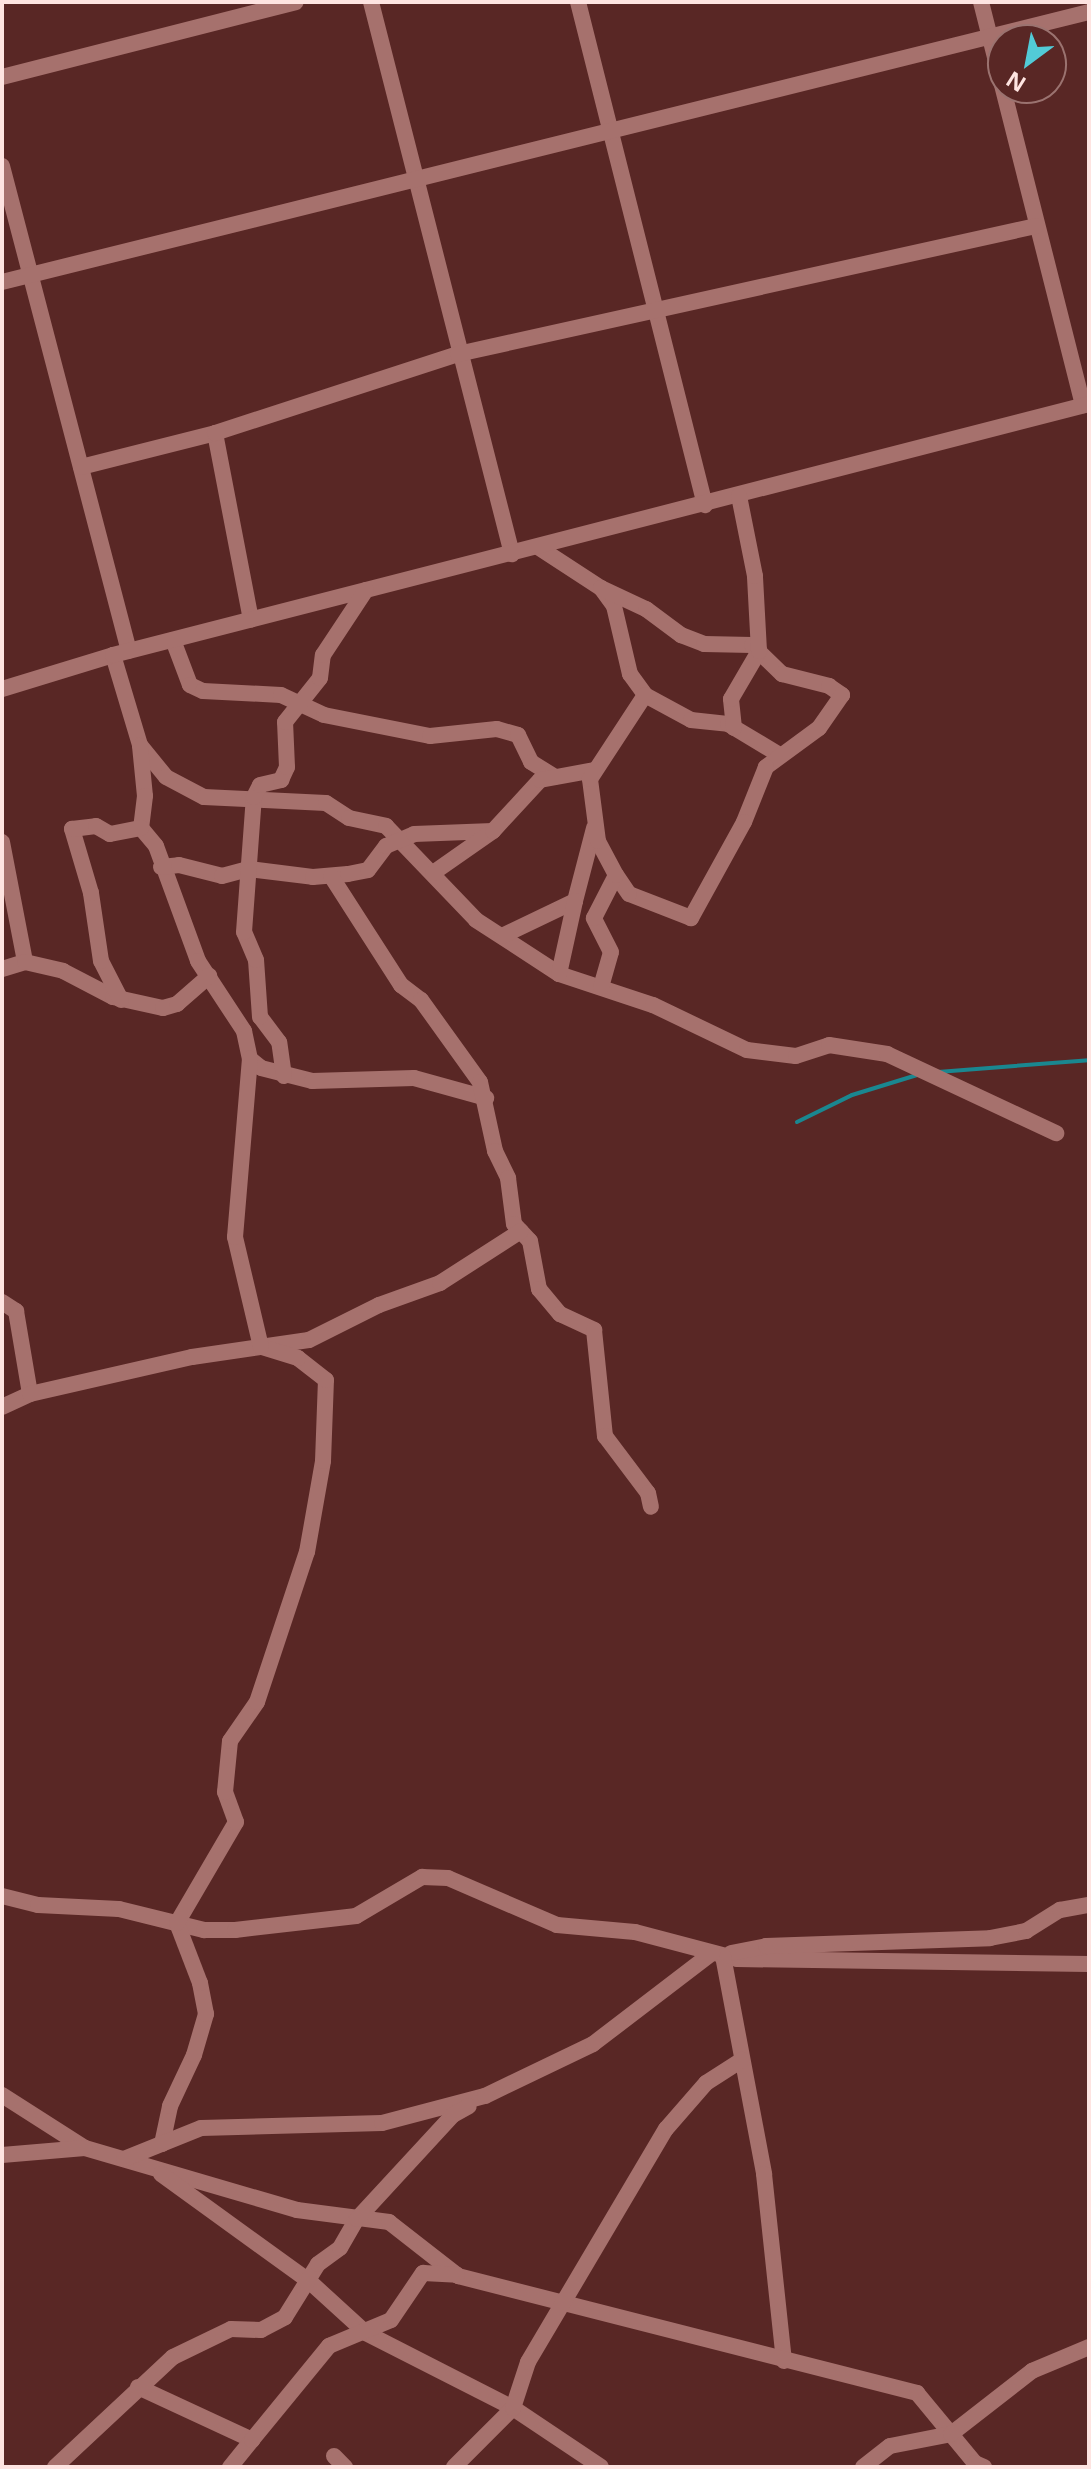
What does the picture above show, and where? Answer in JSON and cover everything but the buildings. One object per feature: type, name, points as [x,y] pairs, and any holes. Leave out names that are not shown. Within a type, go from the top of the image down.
[{"type":"street","points":[[2,77],[296,2]]},
{"type":"street","points":[[371,2],[418,180],[458,354],[512,554]]},
{"type":"street","points":[[578,2],[705,505]]},
{"type":"street","points":[[981,2],[987,28]]},
{"type":"street","points":[[1041,24],[1089,12]]},
{"type":"street","points":[[2,282],[987,37]]},
{"type":"street","points":[[2,689],[121,653],[705,505],[1086,404],[1006,104]]},
{"type":"street","points":[[2,166],[81,467],[121,653],[140,745],[145,796],[141,828],[156,846],[161,867],[198,961],[244,1031],[250,1059],[235,1237],[261,1347]]},
{"type":"street","points":[[81,467],[215,433],[458,354],[655,307],[1036,226]]},
{"type":"street","points":[[215,433],[251,620]]},
{"type":"street","points":[[734,728],[731,699],[759,651],[755,576],[739,496]]},
{"type":"street","points":[[538,547],[601,588],[646,609],[681,635],[704,644],[752,645],[782,674],[829,686],[842,695],[819,728],[778,754],[766,767],[744,822],[691,918],[629,894],[616,875],[595,826],[590,804],[595,770],[645,695]]},
{"type":"street","points":[[601,588],[614,606],[630,674],[645,695],[691,720],[734,728],[778,754]]},
{"type":"street","points":[[284,1076],[279,1042],[260,1017],[256,960],[244,932],[254,797],[260,785],[281,780],[287,767],[285,722],[320,678],[323,655],[366,590]]},
{"type":"street","points":[[173,640],[190,685],[302,702],[324,715],[430,736],[497,729],[518,735],[531,762],[555,777]]},
{"type":"street","points":[[140,745],[166,777],[204,797],[254,797],[326,803],[349,818],[386,826],[476,920],[559,974],[653,1005],[747,1050],[796,1056],[829,1045],[887,1054],[1056,1133]]},
{"type":"street","points":[[433,873],[493,831],[540,780],[595,770]]},
{"type":"street","points":[[121,1000],[101,961],[91,893],[72,829],[96,826],[110,834],[141,828]]},
{"type":"street","points":[[559,974],[595,826]]},
{"type":"street","points":[[161,867],[179,865],[222,876],[249,869],[331,876],[368,870],[386,846],[398,840],[436,832],[493,831]]},
{"type":"street","points":[[2,842],[25,962]]},
{"type":"street","points":[[601,987],[611,952],[594,918],[616,875]]},
{"type":"street","points":[[331,876],[401,985],[421,1000],[486,1098],[495,1151],[508,1178],[514,1224],[530,1241],[539,1289],[560,1314],[594,1330],[605,1436],[648,1493],[651,1507]]},
{"type":"street","points":[[502,936],[575,901]]},
{"type":"street","points":[[2,969],[25,962],[63,971],[121,1000],[163,1008],[177,1004],[209,976]]},
{"type":"street","points":[[250,1059],[284,1076],[312,1081],[414,1078],[486,1098]]},
{"type":"street","points":[[2,1407],[30,1394],[309,1340],[379,1305],[440,1283],[521,1231]]},
{"type":"street","points":[[2,1302],[16,1311],[30,1394]]},
{"type":"street","points":[[177,1923],[236,1822],[225,1792],[230,1741],[257,1702],[307,1552],[323,1461],[326,1380],[298,1358],[261,1347]]},
{"type":"street","points":[[2,1896],[38,1905],[106,1907],[177,1923],[235,1930],[356,1916],[422,1877],[448,1878],[557,1925],[635,1932],[719,1955],[959,1965],[1089,1964]]},
{"type":"street","points":[[55,2467],[173,2357],[231,2329],[261,2330],[285,2317],[357,2219],[453,2115],[485,2096],[593,2044],[719,1955],[766,1946],[990,1938],[1026,1931],[1060,1910],[1089,1905]]},
{"type":"street","points":[[162,2144],[170,2106],[194,2055],[206,2014],[200,1983],[177,1923]]},
{"type":"street","points":[[719,1955],[764,2174],[784,2361]]},
{"type":"street","points":[[454,2467],[513,2408],[528,2362],[567,2304],[579,2273],[666,2129],[706,2083],[742,2060]]},
{"type":"street","points":[[2,2095],[85,2148],[297,2210],[389,2222],[458,2276]]},
{"type":"street","points":[[124,2159],[201,2128],[382,2123],[485,2096]]},
{"type":"street","points":[[2,2155],[85,2148]]},
{"type":"street","points":[[152,2167],[309,2281],[366,2333],[513,2408],[601,2467]]},
{"type":"street","points":[[230,2467],[312,2361],[329,2346],[391,2320],[423,2273],[458,2276],[708,2336],[784,2361],[917,2393],[984,2467]]},
{"type":"street","points":[[863,2467],[890,2446],[951,2434],[1032,2371],[1089,2347]]},
{"type":"street","points":[[138,2387],[252,2440]]},
{"type":"waterway","points":[[938,1072],[1089,1060]]},
{"type":"waterway","points":[[797,1122],[852,1095],[917,1075]]}]
